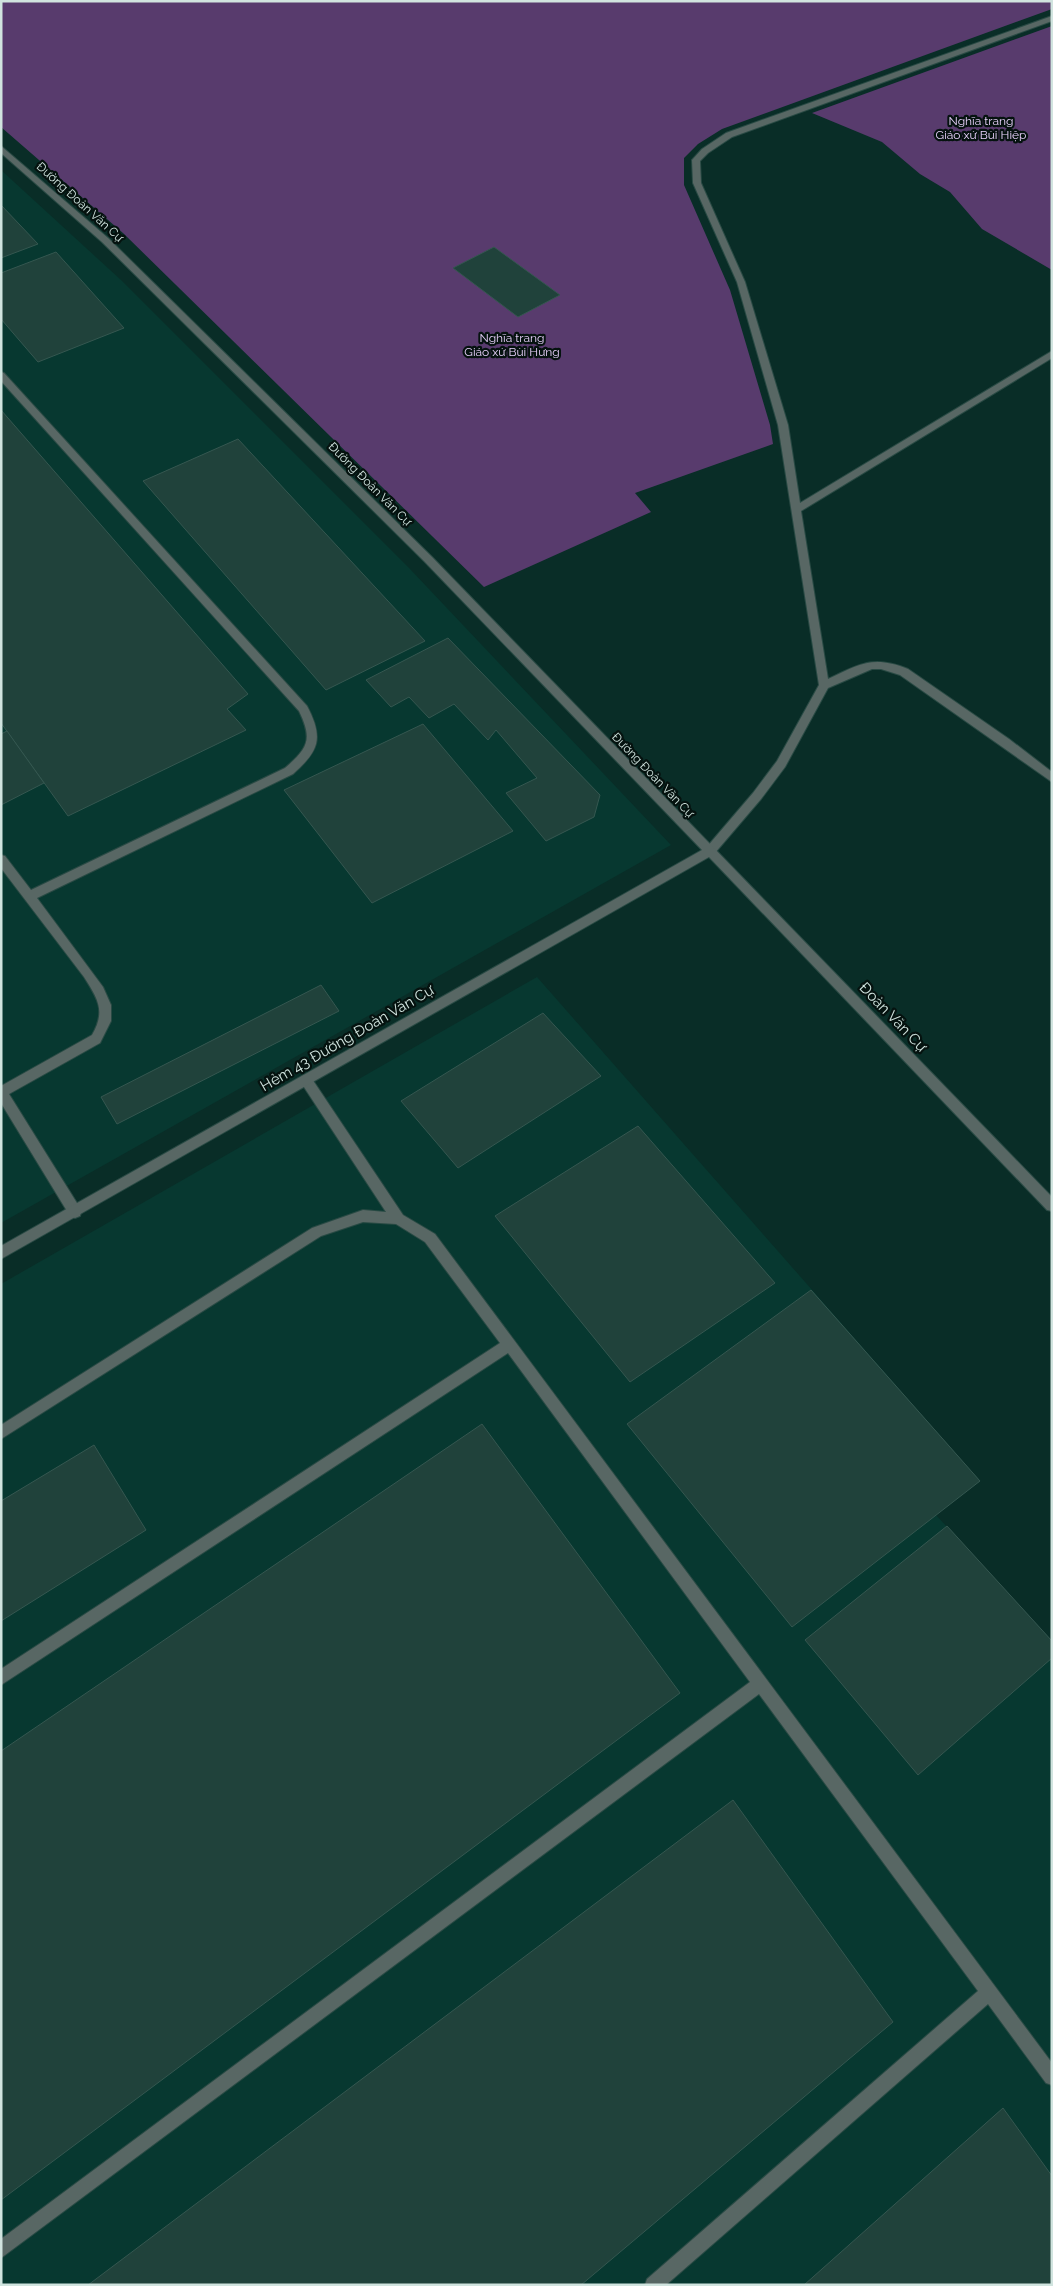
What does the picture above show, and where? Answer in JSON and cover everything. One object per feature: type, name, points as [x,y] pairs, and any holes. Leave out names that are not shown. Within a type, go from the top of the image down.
[{"type":"street","points":[[1052,18],[729,135],[705,151],[696,160],[697,183],[741,282],[783,425],[824,685],[867,665],[887,664],[904,672],[989,731],[1052,778]]},
{"type":"street","name":"Đường Đoàn Văn Cự","points":[[1,148],[105,240],[407,538],[710,851]]},
{"type":"street","points":[[797,509],[1052,354]]},
{"type":"street","points":[[1,375],[303,709],[314,732],[314,742],[311,749],[289,771],[28,897]]},
{"type":"street","name":"Hẻm 43 Đường Đoàn Văn Cự","points":[[1,1253],[710,851],[757,796],[781,764],[824,685]]},
{"type":"street","name":"Đoàn Văn Cự","points":[[710,851],[1052,1206]]},
{"type":"street","points":[[1,858],[28,897],[100,991],[108,1010],[104,1028],[96,1039],[1,1092],[75,1212]]},
{"type":"street","points":[[306,1080],[398,1218],[430,1238],[1052,2077]]},
{"type":"street","points":[[1,1433],[317,1232],[362,1216],[398,1218]]},
{"type":"street","points":[[1,1678],[510,1345]]},
{"type":"street","points":[[1,2250],[760,1684]]},
{"type":"street","points":[[653,2285],[989,1992]]},
{"type":"shaded area","points":[[1,170],[121,280],[410,569],[671,845],[1,1223]]},
{"type":"shaded area","points":[[537,977],[980,1481],[936,1515],[1052,1641],[1052,2285],[1,2285],[1,1284]]},
{"type":"green space","name":"Nghĩa trang Giáo xứ Bùi Hưng","points":[[1,1],[1052,1],[1052,9],[722,129],[698,144],[684,158],[684,185],[730,290],[770,425],[773,444],[635,493],[651,512],[484,587],[123,233],[1,127]]},
{"type":"green space","name":"Nghĩa trang Giáo xứ Bùi Hiệp","points":[[1052,26],[1052,270],[982,229],[950,192],[920,174],[882,142],[812,113]]},
{"type":"building","points":[[1,205],[38,244],[1,258]]},
{"type":"building","points":[[494,247],[560,295],[518,317],[453,268]]},
{"type":"building","points":[[56,252],[124,328],[38,362],[1,319],[1,273]]},
{"type":"building","points":[[1,410],[248,694],[227,709],[246,730],[68,816],[1,723]]},
{"type":"building","points":[[238,439],[425,641],[326,690],[143,481]]},
{"type":"building","points":[[448,638],[600,795],[594,817],[546,841],[506,793],[537,778],[496,730],[488,740],[454,704],[429,718],[409,697],[391,707],[366,680]]},
{"type":"building","points":[[423,724],[513,831],[372,903],[284,790]]},
{"type":"building","points":[[7,731],[44,783],[1,805],[1,734]]},
{"type":"building","points":[[321,985],[339,1011],[117,1124],[101,1097]]},
{"type":"building","points":[[543,1013],[601,1076],[458,1168],[401,1101]]},
{"type":"building","points":[[638,1126],[775,1283],[630,1382],[495,1216]]},
{"type":"building","points":[[811,1290],[980,1481],[792,1627],[627,1424]]},
{"type":"building","points":[[482,1424],[680,1693],[1,2200],[1,1751]]},
{"type":"building","points":[[94,1445],[146,1530],[1,1621],[1,1501]]},
{"type":"building","points":[[947,1526],[1052,1641],[1052,1658],[918,1775],[805,1640]]},
{"type":"building","points":[[733,1800],[893,2022],[581,2285],[88,2285]]},
{"type":"building","points":[[1003,2108],[1052,2176],[1052,2285],[804,2285]]}]
